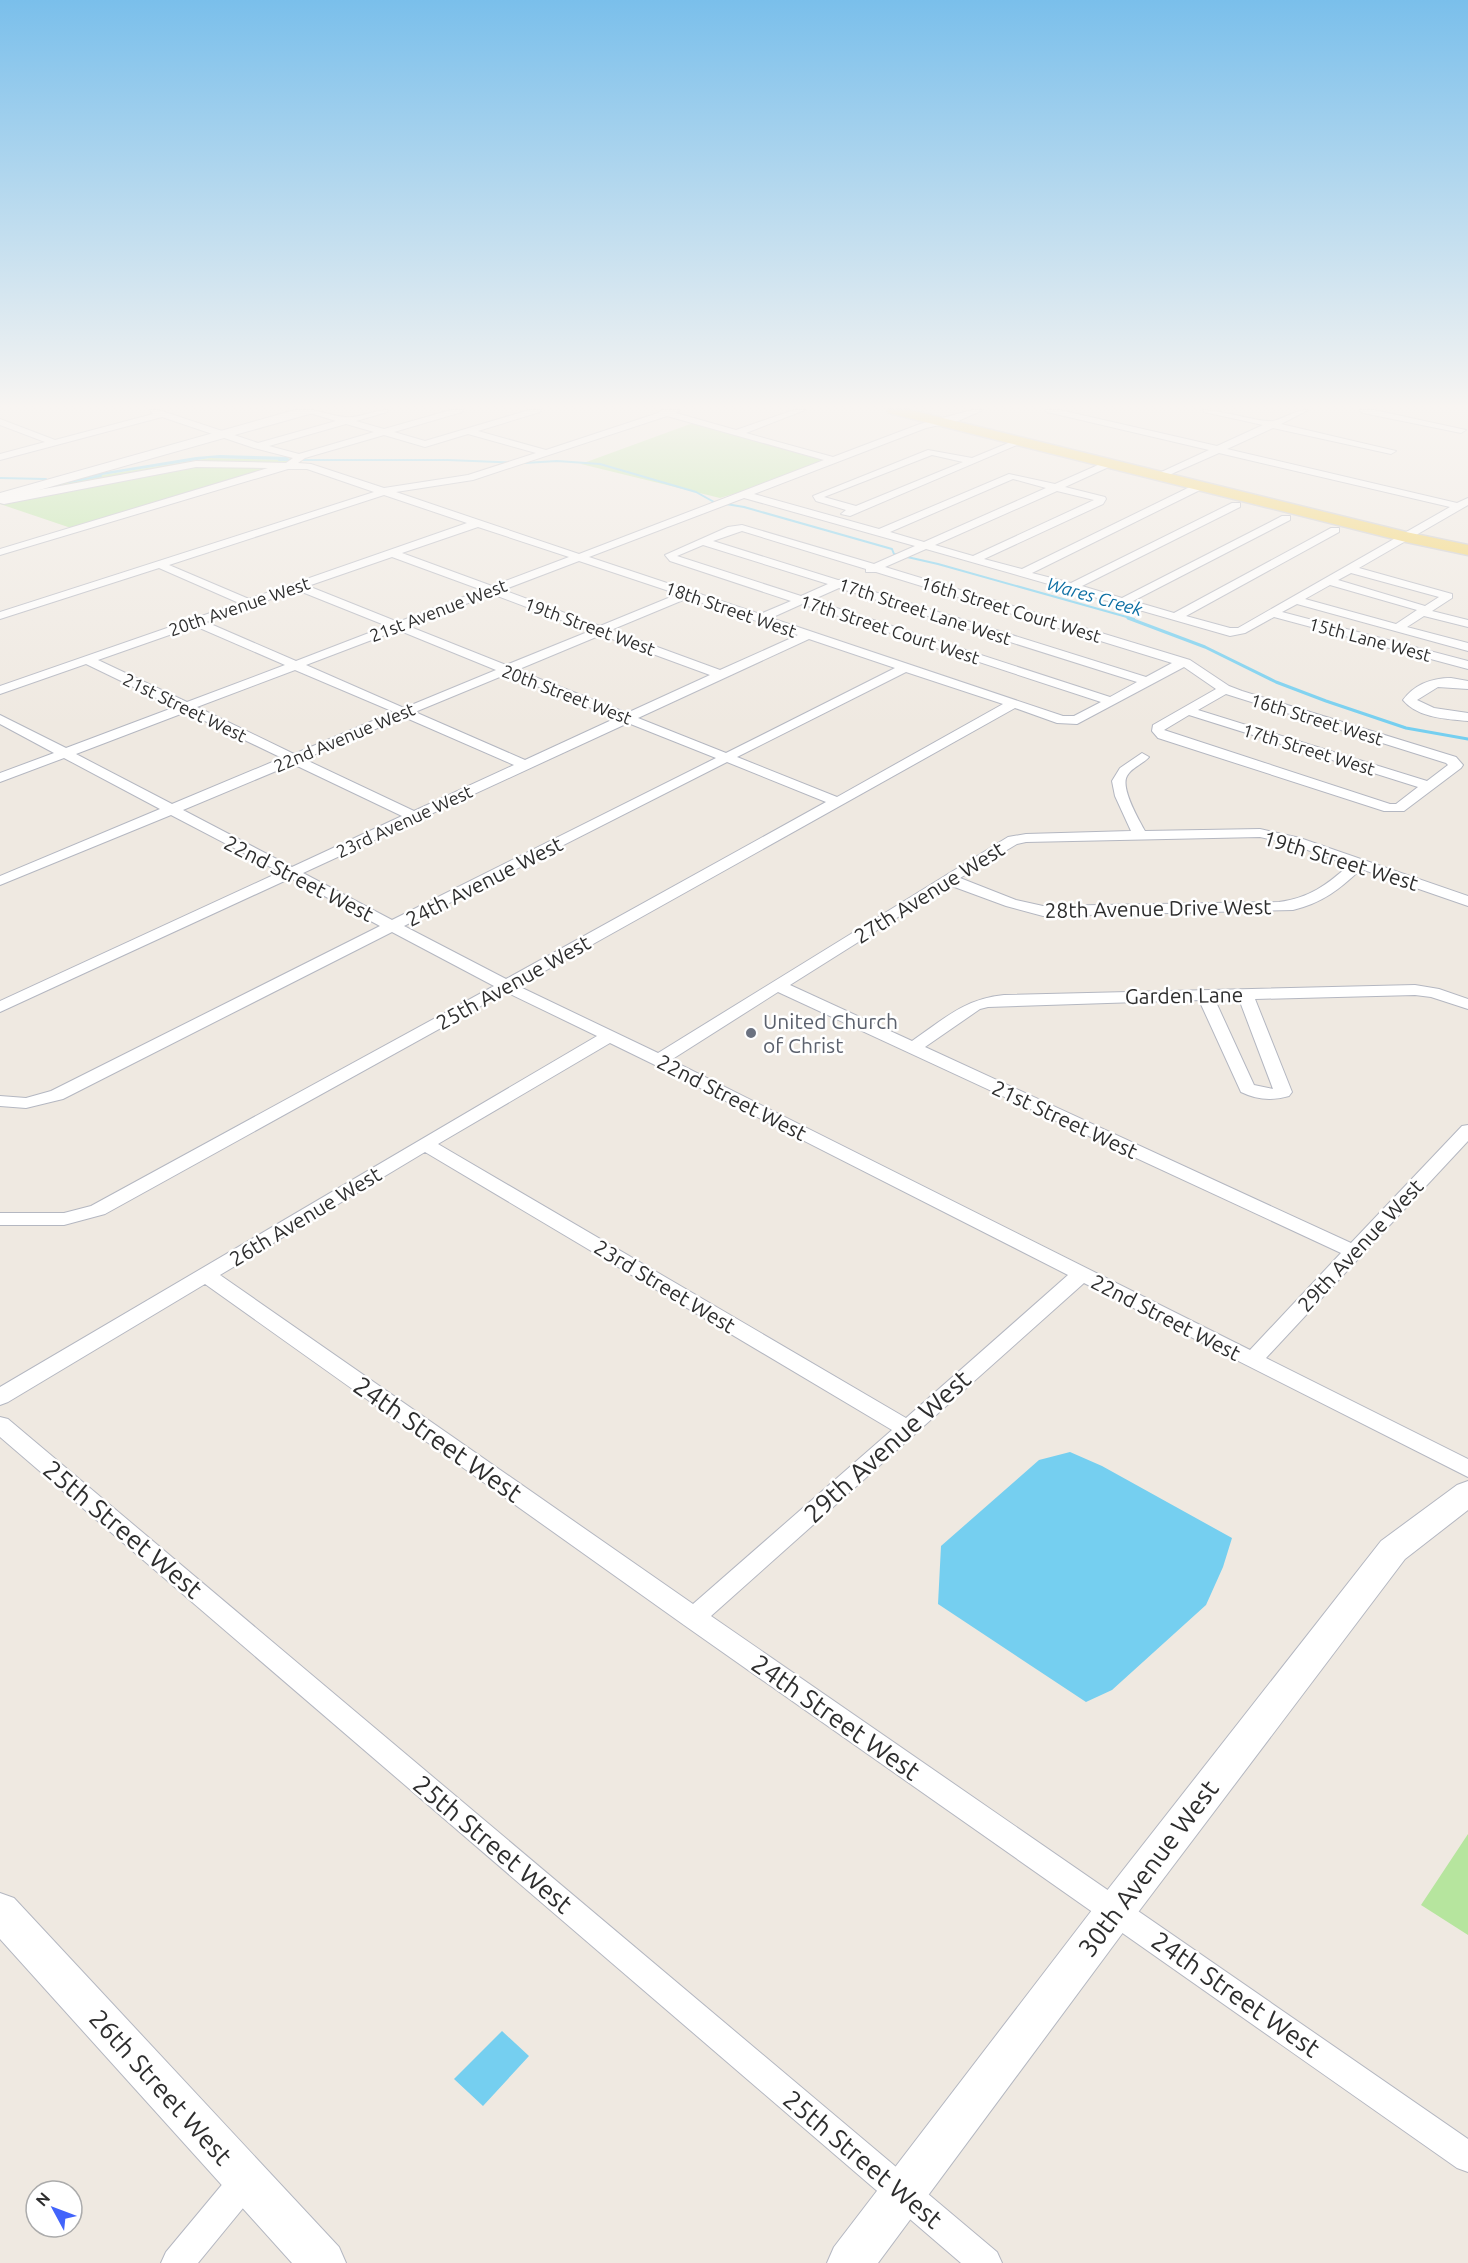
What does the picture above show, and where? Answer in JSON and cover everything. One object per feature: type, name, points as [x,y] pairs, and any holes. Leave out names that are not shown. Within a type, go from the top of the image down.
[{"type":"main road","points":[[1320,516],[1468,550]]},
{"type":"main road","points":[[1406,537],[1468,556]]},
{"type":"street","points":[[0,552],[118,516]]},
{"type":"street","points":[[0,616],[309,516]]},
{"type":"street","name":"18th Street West","points":[[457,516],[904,668],[1071,721],[1111,701]]},
{"type":"street","name":"21st Avenue West","points":[[0,778],[688,516]]},
{"type":"street","points":[[816,516],[1230,632],[1241,631],[1443,516]]},
{"type":"street","points":[[832,520],[843,516]]},
{"type":"street","points":[[879,532],[918,516]]},
{"type":"street","points":[[759,619],[993,516]]},
{"type":"street","points":[[975,559],[1069,516]]},
{"type":"street","points":[[1023,573],[1140,516]]},
{"type":"street","points":[[1072,587],[1215,516]]},
{"type":"street","points":[[1124,602],[1286,518]]},
{"type":"street","name":"20th Avenue West","points":[[0,690],[478,523]]},
{"type":"street","name":"16th Street Court West","points":[[702,541],[732,529],[752,530],[1186,663]]},
{"type":"street","points":[[1175,617],[1335,530]]},
{"type":"street","name":"17th Street Court West","points":[[702,541],[674,552],[670,556],[1111,701]]},
{"type":"street","name":"17th Street Lane West","points":[[702,541],[1147,681]]},
{"type":"street","name":"19th Street West","points":[[392,553],[721,675]]},
{"type":"street","points":[[158,564],[249,603]]},
{"type":"street","points":[[1349,569],[1448,596],[1397,627]]},
{"type":"street","points":[[1329,581],[1403,601],[1421,613]]},
{"type":"street","name":"20th Street West","points":[[297,586],[838,801]]},
{"type":"street","points":[[1309,592],[1396,615],[1421,613],[1468,624]]},
{"type":"street","name":"22nd Avenue West","points":[[0,881],[688,594]]},
{"type":"street","points":[[1295,600],[1468,646]]},
{"type":"street","name":"15th Lane West","points":[[1273,613],[1468,665]]},
{"type":"street","points":[[196,622],[526,765]]},
{"type":"street","name":"23rd Avenue West","points":[[0,1007],[807,635]]},
{"type":"street","name":"21st Street West","points":[[86,659],[413,816]]},
{"type":"street","points":[[1111,701],[1174,666],[1186,663]]},
{"type":"street","name":"16th Street West","points":[[1186,663],[1225,689],[1454,762],[1455,767],[1430,786]]},
{"type":"street","name":"24th Avenue West","points":[[0,1101],[43,1100],[63,1092],[904,668]]},
{"type":"street","points":[[1468,685],[1451,681],[1436,682],[1410,700],[1420,707],[1443,715],[1468,717]]},
{"type":"street","points":[[1188,711],[1225,689]]},
{"type":"street","name":"25th Avenue West","points":[[0,1220],[64,1219],[98,1210],[1013,704]]},
{"type":"street","name":"17th Street West","points":[[1188,711],[1430,786],[1400,808],[1383,807],[1163,735],[1158,728],[1188,711]]},
{"type":"street","name":"22nd Street West","points":[[0,719],[506,986],[659,1060],[1468,1469]]},
{"type":"street","points":[[1139,834],[1119,790],[1118,782],[1125,771],[1142,758]]},
{"type":"street","name":"19th Street West","points":[[1139,834],[1260,833],[1286,838],[1468,901]]},
{"type":"street","name":"27th Avenue West","points":[[659,1060],[1013,840],[1037,837],[1139,834]]},
{"type":"street","name":"28th Avenue Drive West","points":[[948,879],[1011,903],[1043,911],[1279,907],[1313,901],[1331,890],[1359,863]]},
{"type":"street","name":"21st Street West","points":[[778,986],[1353,1251]]},
{"type":"street","name":"Garden Lane","points":[[913,1048],[959,1015],[985,1002],[1415,990],[1433,992],[1468,1004]]},
{"type":"street","points":[[1205,995],[1247,1088],[1262,1094],[1283,1092],[1245,994]]},
{"type":"street","name":"26th Avenue West","points":[[0,1397],[610,1036]]},
{"type":"street","name":"29th Avenue West","points":[[1252,1360],[1468,1130]]},
{"type":"street","name":"23rd Street West","points":[[425,1144],[906,1428]]},
{"type":"street","name":"29th Avenue West","points":[[693,1618],[1082,1274]]},
{"type":"street","name":"24th Street West","points":[[206,1275],[693,1618],[1468,2157]]},
{"type":"street","name":"25th Street West","points":[[0,1425],[986,2263]]},
{"type":"street","name":"30th Avenue West","points":[[850,2263],[1116,1910],[1393,1550],[1468,1493]]},
{"type":"street","name":"26th Street West","points":[[0,1911],[322,2263]]},
{"type":"street","points":[[177,2263],[246,2180]]},
{"type":"green space","points":[[34,516],[112,516],[71,528]]},
{"type":"green space","points":[[1468,1834],[1468,1935],[1421,1905]]},
{"type":"water","points":[[1070,1452],[1102,1466],[1232,1538],[1223,1567],[1206,1605],[1112,1690],[1086,1702],[938,1604],[941,1546],[1039,1460]]},
{"type":"water","points":[[502,2031],[529,2056],[483,2106],[454,2079]]},
{"type":"waterway","name":"Wares Creek","points":[[774,516],[892,549],[894,554],[938,564],[1134,619]]},
{"type":"waterway","name":"Wares Creek","points":[[1128,618],[1205,647],[1276,682],[1326,701],[1406,728],[1468,739]]},
{"type":"place","name":"United Church of Christ","points":[[751,1033]]}]
